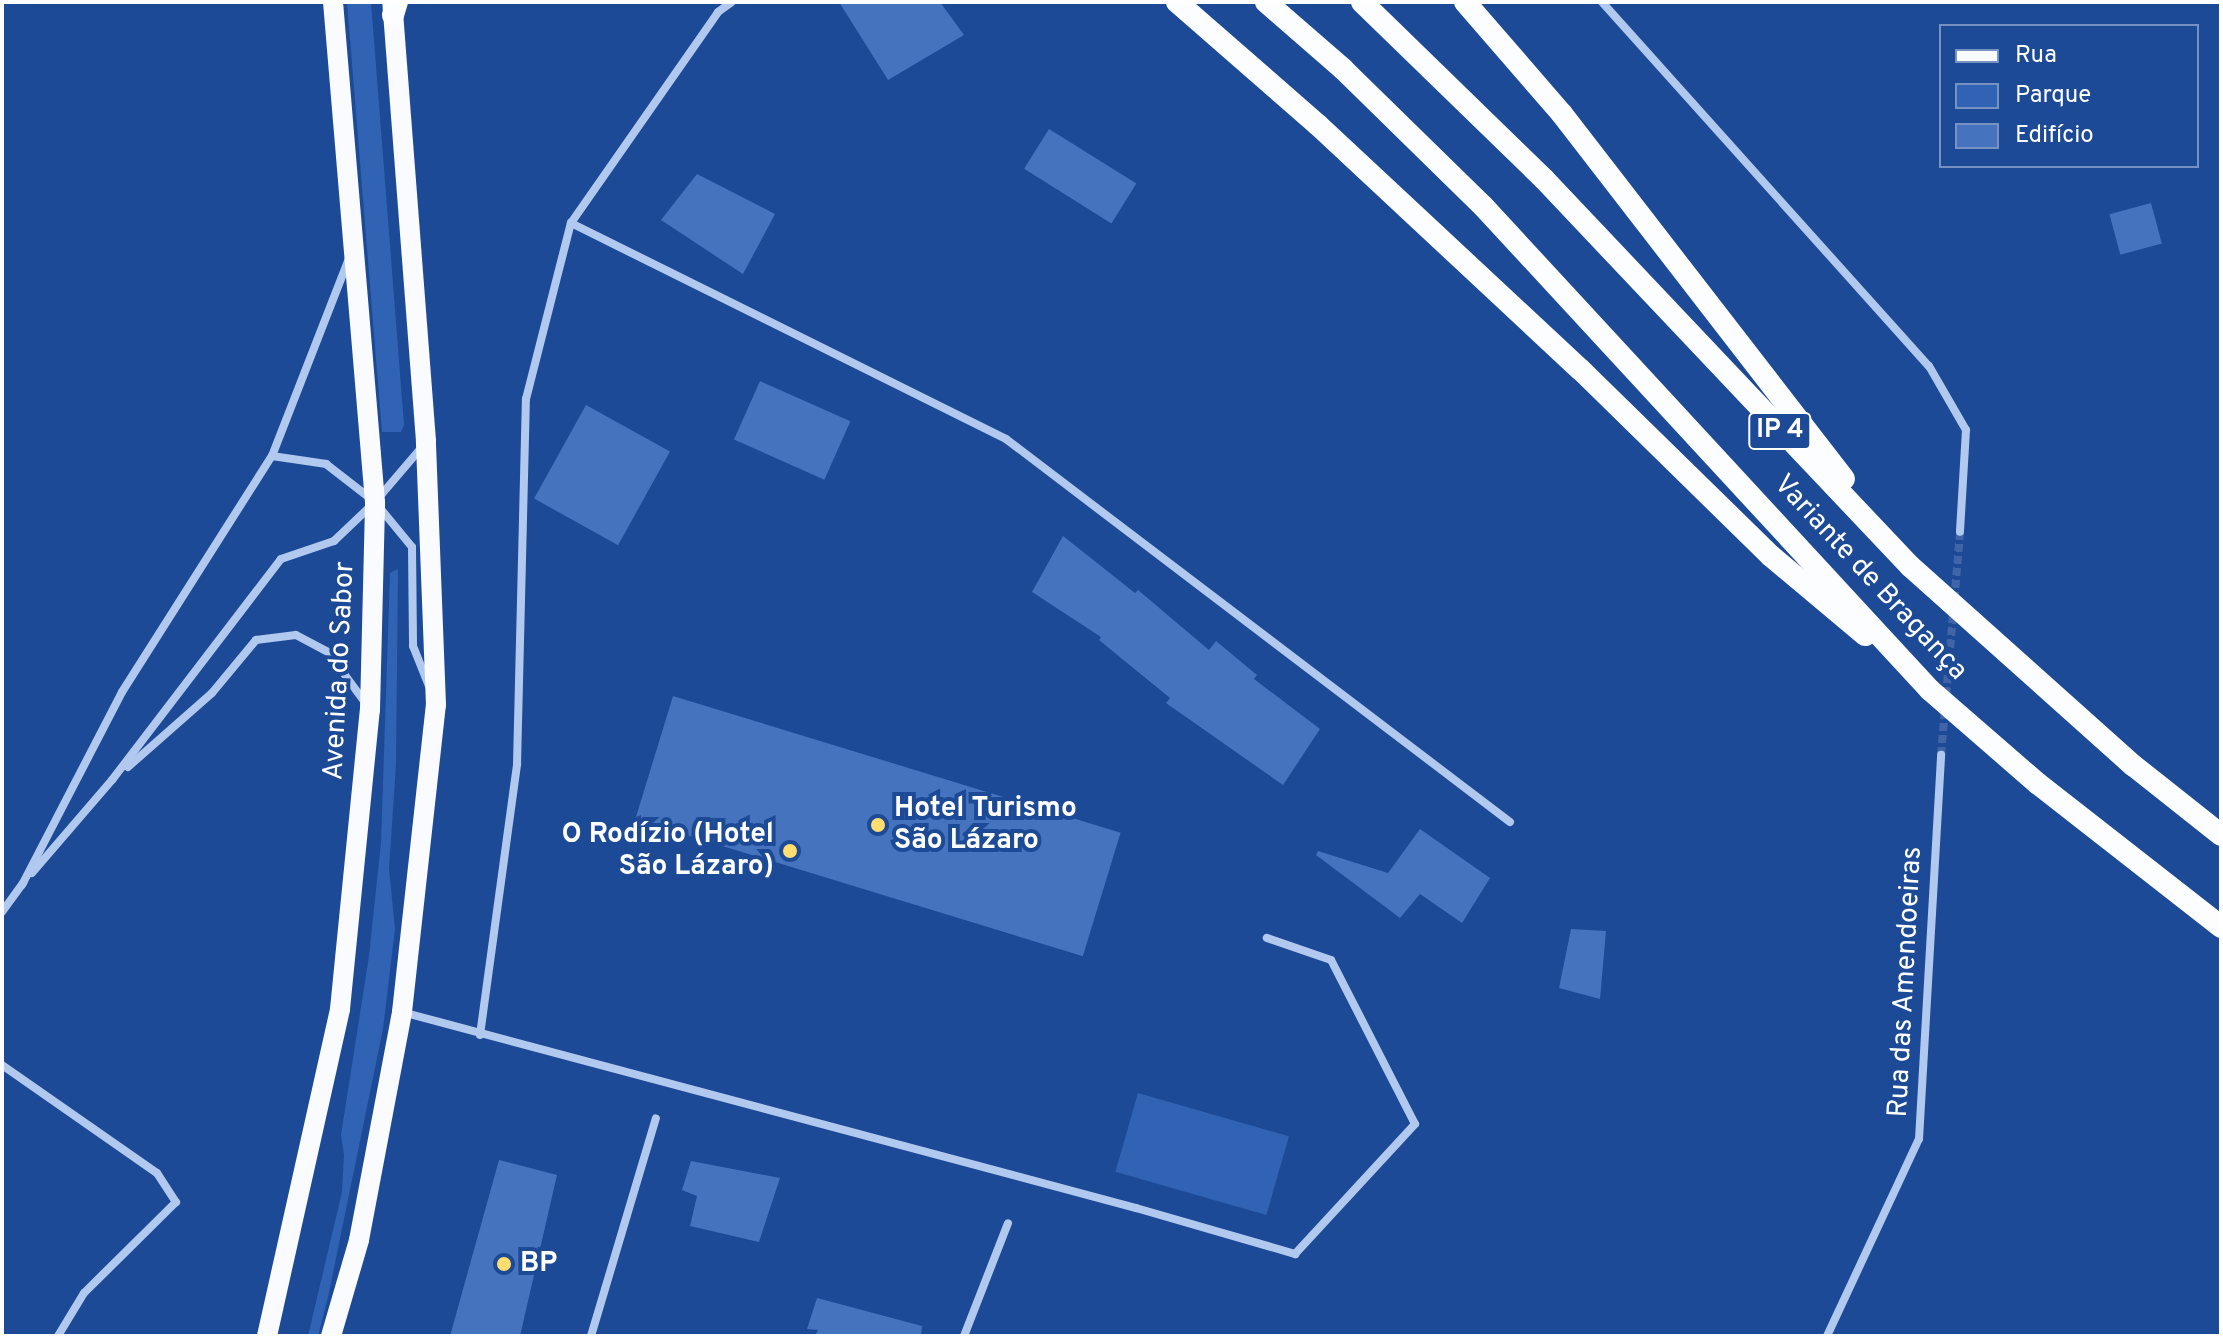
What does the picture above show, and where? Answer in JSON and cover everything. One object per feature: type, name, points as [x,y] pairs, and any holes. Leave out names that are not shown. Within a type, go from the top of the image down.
[{"type":"highway","points":[[1177,2],[1341,146],[1581,370],[1771,556],[1930,690]]},
{"type":"highway","name":"Variante de Bragança","points":[[1266,2],[1343,69],[1483,206],[1930,690],[2037,783],[2221,927]]},
{"type":"highway","name":"Variante de Bragança","points":[[1362,2],[1544,179],[1910,566],[2134,766],[2221,835]]},
{"type":"highway","points":[[1465,2],[1562,114],[1910,566]]},
{"type":"main road","name":"Avenida do Sabor","points":[[267,1336],[340,1009],[370,710],[375,502],[333,2]]},
{"type":"main road","points":[[331,1336],[359,1240],[402,1012],[436,705],[426,441],[394,6]]},
{"type":"street","points":[[480,1035],[517,764],[526,399],[571,223],[718,12],[732,2]]},
{"type":"street","points":[[1602,2],[1929,366],[1966,430],[1960,532]]},
{"type":"street","points":[[571,223],[1006,439],[1510,822]]},
{"type":"street","points":[[22,885],[122,692],[272,456],[352,249]]},
{"type":"street","points":[[2,912],[112,780],[281,559],[334,541],[375,502],[426,441]]},
{"type":"street","points":[[272,456],[326,464],[375,502],[412,547],[413,646],[436,705]]},
{"type":"street","points":[[112,780],[212,693],[256,640],[296,635],[328,652],[370,710]]},
{"type":"street","name":"Rua das Amendoeiras","points":[[1827,1336],[1919,1139],[1941,755]]},
{"type":"street","points":[[402,1012],[1136,1208],[1295,1254],[1415,1124],[1331,960],[1267,938]]},
{"type":"street","points":[[2,1065],[157,1173],[176,1202],[84,1293],[58,1336]]},
{"type":"street","points":[[591,1336],[656,1118]]},
{"type":"street","points":[[964,1336],[1008,1223]]},
{"type":"green space","points":[[347,2],[371,2],[404,425],[401,432],[382,432]]},
{"type":"green space","points":[[398,569],[396,764],[389,869],[395,929],[383,1029],[328,1297],[318,1336],[308,1336],[342,1192],[344,1155],[341,1135],[369,956],[381,843],[390,573]]},
{"type":"green space","points":[[1138,1093],[1289,1136],[1266,1215],[1115,1172]]},
{"type":"building","points":[[839,2],[940,2],[964,35],[888,80]]},
{"type":"building","points":[[1049,129],[1136,184],[1111,223],[1024,169]]},
{"type":"building","points":[[697,174],[775,214],[743,274],[661,220]]},
{"type":"building","points":[[2151,203],[2162,244],[2120,255],[2109,214]]},
{"type":"building","points":[[760,381],[850,421],[824,480],[734,439]]},
{"type":"building","points":[[586,405],[670,452],[618,545],[534,499]]},
{"type":"building","points":[[1063,536],[1135,593],[1138,590],[1209,650],[1216,641],[1257,675],[1254,679],[1320,729],[1283,785],[1166,703],[1170,698],[1099,640],[1101,637],[1032,592]]},
{"type":"building","name":"Hotel Turismo São Lázaro","points":[[673,696],[1121,833],[1083,956],[635,819]]},
{"type":"building","points":[[1420,829],[1490,878],[1462,923],[1420,894],[1400,918],[1316,855],[1318,851],[1388,873]]},
{"type":"building","points":[[1571,929],[1606,931],[1600,999],[1559,988]]},
{"type":"building","points":[[499,1160],[557,1175],[520,1336],[450,1336]]},
{"type":"building","points":[[691,1161],[780,1178],[759,1242],[690,1226],[697,1196],[682,1190]]},
{"type":"building","points":[[817,1298],[922,1326],[921,1336],[815,1336],[818,1330],[807,1329]]},
{"type":"tunnel","points":[[1941,755],[1960,532]]},
{"type":"place","name":"Hotel Turismo São Lázaro","points":[[878,825]]},
{"type":"place","name":"O Rodízio (Hotel São Lázaro)","points":[[790,851]]},
{"type":"place","name":"BP","points":[[504,1264]]}]
